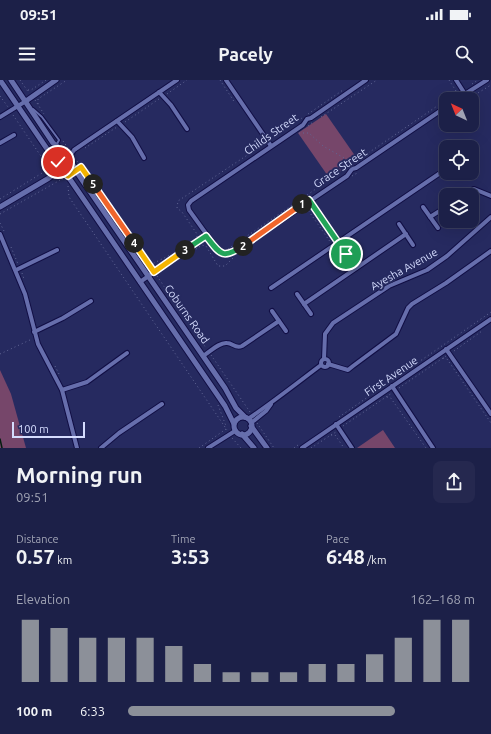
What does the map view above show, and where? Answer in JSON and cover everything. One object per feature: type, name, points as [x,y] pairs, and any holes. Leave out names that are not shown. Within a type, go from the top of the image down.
[{"type":"street","name":"Coburns Road","points":[[0,80],[218,396],[234,424]]},
{"type":"street","name":"Coburns Road","points":[[12,80],[56,146],[70,156],[148,276],[225,388],[236,408],[251,420],[267,448]]},
{"type":"street","points":[[0,118],[17,106],[27,103],[32,97],[56,80]]},
{"type":"street","points":[[63,170],[61,156],[70,156],[119,123],[177,80]]},
{"type":"street","points":[[226,80],[271,146]]},
{"type":"street","name":"Childs Street","points":[[206,236],[189,210],[188,205],[191,201],[303,125],[307,119],[311,118],[366,80]]},
{"type":"street","points":[[456,80],[464,92]]},
{"type":"street","points":[[468,92],[487,80]]},
{"type":"street","points":[[159,92],[187,129]]},
{"type":"street","name":"Grace Street","points":[[224,253],[234,252],[309,200],[347,176],[352,169],[356,168],[439,112]]},
{"type":"street","points":[[119,123],[132,137],[144,158]]},
{"type":"street","points":[[0,143],[14,135]]},
{"type":"street","points":[[0,207],[55,174],[70,168],[70,156]]},
{"type":"street","points":[[271,288],[439,174]]},
{"type":"street","points":[[479,191],[491,196]]},
{"type":"street","points":[[309,200],[356,268]]},
{"type":"street","points":[[423,207],[438,228]]},
{"type":"street","points":[[430,218],[439,212]]},
{"type":"street","name":"Ayesha Avenue","points":[[251,420],[282,393],[321,365],[321,361],[324,359],[325,334],[333,323],[389,286],[427,270],[447,256],[467,236],[491,217]]},
{"type":"street","points":[[398,224],[413,245]]},
{"type":"street","points":[[0,234],[18,269],[34,332],[62,390],[77,448]]},
{"type":"street","points":[[304,304],[406,234]]},
{"type":"street","points":[[140,282],[206,236],[220,253],[224,253]]},
{"type":"street","points":[[18,269],[57,250]]},
{"type":"street","name":"Ayesha Avenue","points":[[321,365],[324,367],[328,364],[348,370],[396,334],[408,308],[412,304],[446,283],[491,251]]},
{"type":"street","points":[[297,294],[311,314]]},
{"type":"street","points":[[34,332],[63,318],[91,301]]},
{"type":"street","points":[[272,311],[286,331]]},
{"type":"street","name":"First Avenue","points":[[301,446],[491,319]]},
{"type":"street","points":[[203,356],[226,343],[236,347],[242,346],[279,321]]},
{"type":"street","points":[[446,349],[491,414]]},
{"type":"street","points":[[62,390],[87,382],[127,353]]},
{"type":"street","points":[[324,359],[328,361],[328,364]]},
{"type":"street","points":[[392,386],[433,448]]},
{"type":"street","points":[[101,448],[119,433],[162,404]]},
{"type":"street","points":[[235,430],[234,424],[237,419],[251,420],[250,431],[242,434]]},
{"type":"street","points":[[336,424],[352,448]]},
{"type":"street","points":[[235,430],[242,434],[254,448]]},
{"type":"street","points":[[208,448],[235,430]]},
{"type":"path","points":[[20,80],[46,117]]},
{"type":"path","points":[[28,90],[31,90],[46,80]]},
{"type":"path","points":[[38,105],[38,99],[67,80]]},
{"type":"path","points":[[83,150],[119,123],[187,80]]},
{"type":"path","points":[[220,80],[237,105]]},
{"type":"path","points":[[354,163],[323,146],[309,133],[297,133],[377,80]]},
{"type":"path","points":[[449,80],[456,92]]},
{"type":"path","points":[[479,92],[491,85]]},
{"type":"path","points":[[0,96],[45,160],[48,169],[63,179],[68,185],[70,198],[98,241],[241,448]]},
{"type":"path","points":[[224,253],[439,105]]},
{"type":"path","points":[[261,139],[262,145]]},
{"type":"path","points":[[63,140],[70,156],[154,272],[209,352],[251,420],[274,448]]},
{"type":"path","points":[[0,199],[48,169]]},
{"type":"path","points":[[63,170],[63,179]]},
{"type":"path","points":[[0,214],[63,179]]},
{"type":"path","points":[[0,223],[6,236]]},
{"type":"path","points":[[9,242],[18,269],[24,280]]},
{"type":"path","points":[[338,418],[491,312]]},
{"type":"path","points":[[311,448],[485,329]]},
{"type":"path","points":[[0,354],[36,337]]},
{"type":"path","points":[[443,358],[447,359],[491,424]]},
{"type":"path","points":[[52,361],[61,379]]},
{"type":"path","points":[[218,396],[218,407],[227,429]]},
{"type":"path","points":[[386,397],[390,397],[426,448]]},
{"type":"path","points":[[199,448],[227,429]]},
{"type":"path","points":[[331,435],[335,435],[344,448]]},
{"type":"path","points":[[294,448],[301,446]]},
{"type":"shaded area","points":[[326,114],[358,160],[330,179],[298,133]]},
{"type":"shaded area","points":[[0,370],[11,394],[26,448],[0,448]]},
{"type":"shaded area","points":[[383,430],[395,448],[357,448]]},
{"type":"waterway","points":[[0,439],[2,448]]},
{"type":"route","points":[[58,162],[61,169],[68,176],[81,167],[154,272],[206,236],[220,253],[224,255],[234,252],[309,200],[346,254]]}]
